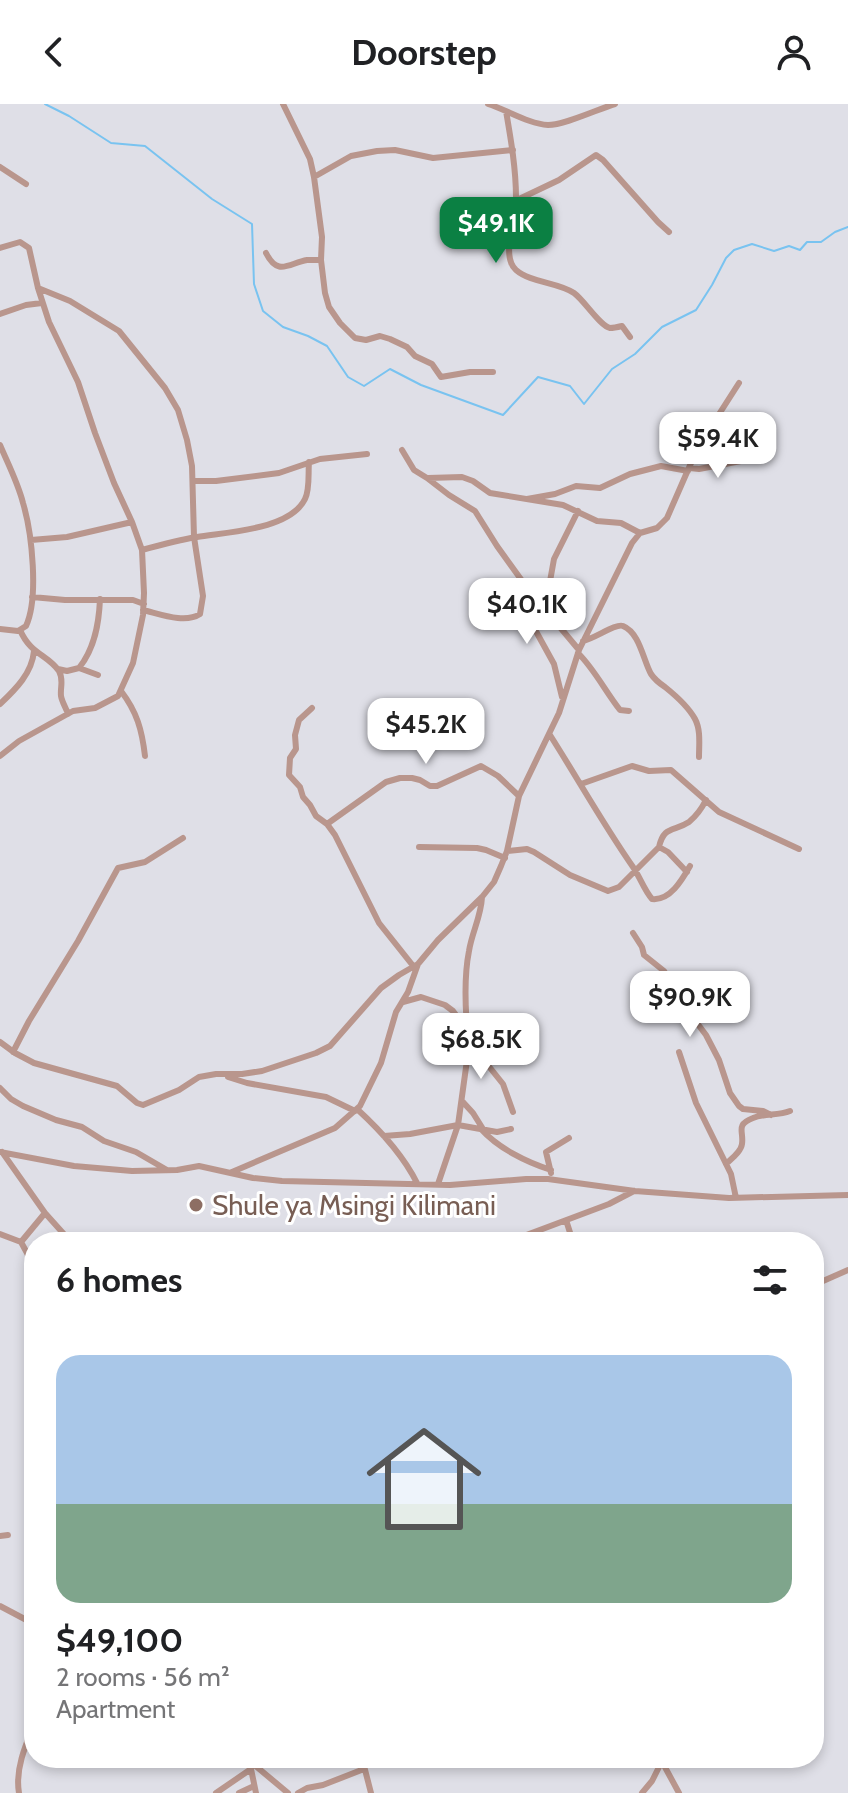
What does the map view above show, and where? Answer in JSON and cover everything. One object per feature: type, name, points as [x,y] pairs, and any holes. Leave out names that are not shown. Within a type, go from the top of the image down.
[{"type":"street","points":[[283,104],[310,159],[322,237],[321,260],[326,301],[340,323],[355,338],[366,340],[380,336],[407,347],[415,356],[432,364],[441,377],[493,372]]},
{"type":"street","points":[[488,104],[537,123],[552,125],[615,104]]},
{"type":"street","points":[[506,111],[517,200],[509,247],[514,269],[572,291],[606,326],[622,326],[630,337]]},
{"type":"street","points":[[314,177],[351,156],[377,151],[395,150],[433,158],[513,150]]},
{"type":"street","points":[[517,200],[559,180],[596,155],[669,232]]},
{"type":"street","points":[[0,167],[26,184]]},
{"type":"street","points":[[0,248],[20,242],[31,254],[42,303],[78,382],[114,483],[132,522],[142,550],[144,569],[143,607],[133,663],[121,691],[112,701],[68,714],[19,741],[0,756]]},
{"type":"street","points":[[266,253],[275,265],[287,268],[307,260],[321,260]]},
{"type":"street","points":[[32,597],[133,600],[143,607],[183,618],[200,614],[203,596],[194,537],[191,455],[178,410],[165,388],[119,331],[70,301],[38,288]]},
{"type":"street","points":[[0,314],[42,303]]},
{"type":"street","points":[[0,1042],[42,1066],[117,1086],[141,1105],[179,1090],[196,1078],[262,1071],[330,1046],[381,988],[416,966],[494,882],[506,854],[519,796],[550,735],[583,641],[632,543],[640,533],[657,528],[664,522],[708,430],[739,383]]},
{"type":"street","points":[[0,629],[25,628],[32,597],[31,540],[22,499],[1,448]]},
{"type":"street","points":[[402,450],[414,470],[475,511],[528,589],[595,672],[620,710],[629,711]]},
{"type":"street","points":[[193,481],[279,473],[320,459],[367,454]]},
{"type":"street","points":[[525,499],[555,494],[576,486],[600,488],[630,474],[661,466],[689,470],[746,460]]},
{"type":"street","points":[[142,550],[194,537],[263,527],[290,513],[305,499],[309,462]]},
{"type":"street","points":[[427,478],[462,477],[490,493],[563,505],[597,521],[621,523],[640,533]]},
{"type":"street","points":[[545,609],[554,559],[578,511]]},
{"type":"street","points":[[31,540],[67,537],[132,522]]},
{"type":"street","points":[[528,589],[527,615],[554,664],[563,700]]},
{"type":"street","points":[[79,668],[95,637],[100,599]]},
{"type":"street","points":[[583,641],[618,625],[628,629],[655,679],[695,719],[699,757]]},
{"type":"street","points":[[20,630],[34,651],[58,669],[67,671],[79,668],[98,675]]},
{"type":"street","points":[[0,704],[31,667],[34,651]]},
{"type":"street","points":[[58,669],[62,678],[62,700],[68,714]]},
{"type":"street","points":[[121,691],[139,720],[145,756]]},
{"type":"street","points":[[312,708],[299,720],[295,751],[290,758],[290,777],[300,787],[313,813],[335,835],[379,923],[416,966]]},
{"type":"street","points":[[550,735],[603,824],[649,896],[655,900],[672,891],[688,869],[659,847]]},
{"type":"street","points":[[327,824],[386,782],[412,778],[437,786],[481,766],[498,776],[519,796]]},
{"type":"street","points":[[581,784],[632,766],[649,771],[671,770],[728,817],[799,849]]},
{"type":"street","points":[[419,847],[477,848],[506,854],[527,849],[570,875],[608,891],[619,887],[636,872],[659,847],[666,832],[689,822],[706,800]]},
{"type":"street","points":[[13,1052],[117,871],[121,867],[138,865],[154,858],[183,838]]},
{"type":"street","points":[[438,1184],[458,1125],[462,1101],[468,1053],[466,973],[482,897]]},
{"type":"street","points":[[633,933],[644,955],[664,971],[706,1035],[719,1060],[730,1093],[739,1106],[771,1115]]},
{"type":"street","points":[[232,1172],[335,1128],[356,1110],[370,1090],[393,1021],[408,992],[416,966]]},
{"type":"street","points":[[400,1003],[421,997],[445,1005],[467,1030]]},
{"type":"street","points":[[467,1039],[500,1079],[513,1112]]},
{"type":"street","points":[[679,1052],[696,1103],[731,1174],[736,1198]]},
{"type":"street","points":[[216,1074],[326,1097],[356,1110],[405,1161],[417,1183]]},
{"type":"street","points":[[0,1088],[23,1106],[82,1127],[167,1170]]},
{"type":"street","points":[[462,1101],[482,1129],[502,1147],[551,1170]]},
{"type":"street","points":[[726,1164],[741,1148],[743,1124],[755,1117],[790,1111]]},
{"type":"street","points":[[384,1136],[458,1125],[497,1132],[511,1129]]},
{"type":"street","points":[[553,1180],[546,1152],[569,1138]]},
{"type":"street","points":[[1,1152],[74,1166],[132,1171],[199,1166],[282,1181],[450,1185],[526,1179],[736,1198],[848,1195]]},
{"type":"street","points":[[1,1152],[62,1232]]},
{"type":"street","points":[[534,1232],[635,1191]]},
{"type":"street","points":[[29,1232],[45,1213]]},
{"type":"street","points":[[566,1220],[570,1232]]},
{"type":"street","points":[[0,1234],[21,1242],[24,1248]]},
{"type":"street","points":[[21,1242],[24,1238]]},
{"type":"street","points":[[824,1281],[848,1270]]},
{"type":"street","points":[[0,1606],[24,1619]]},
{"type":"street","points":[[19,1793],[24,1750]]},
{"type":"street","points":[[216,1793],[245,1768]]},
{"type":"street","points":[[239,1793],[255,1789],[252,1768]]},
{"type":"street","points":[[257,1768],[288,1793]]},
{"type":"street","points":[[642,1793],[658,1768]]},
{"type":"street","points":[[665,1768],[679,1793]]},
{"type":"street","points":[[298,1793],[364,1769],[371,1793]]},
{"type":"waterway","points":[[45,104],[111,143],[145,146],[212,199],[252,224],[254,284],[263,311],[283,327],[327,346],[348,377],[364,386],[390,369],[421,385],[503,415],[538,377],[570,386],[584,404],[612,369],[635,354],[662,327],[696,310],[726,258],[734,250],[752,244],[774,251],[789,246],[800,250],[807,242],[821,242],[848,227]]},
{"type":"place","name":"Shule ya Msingi Kilimani","points":[[196,1205]]}]
